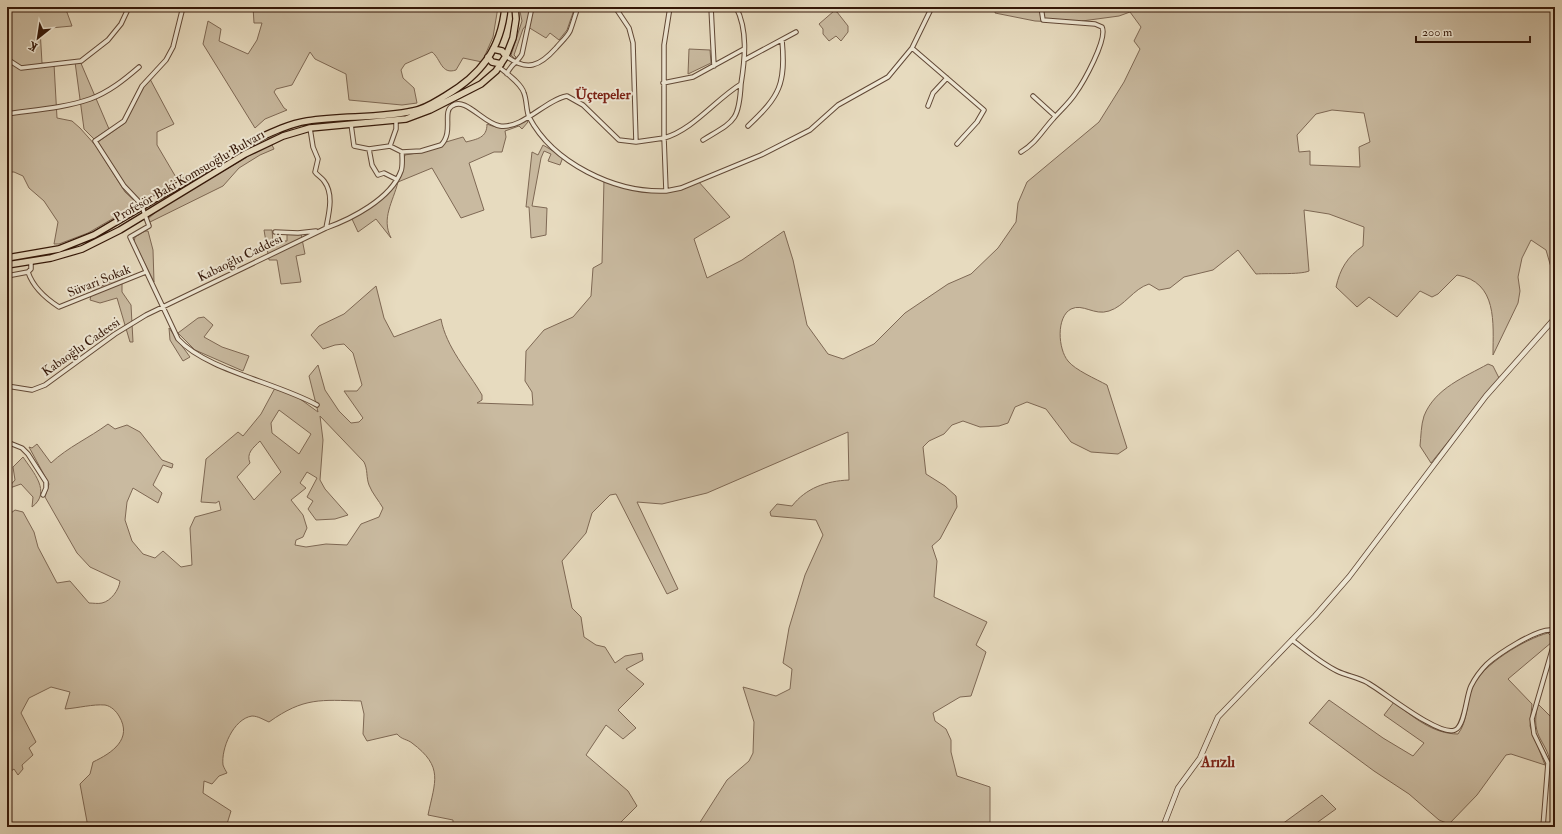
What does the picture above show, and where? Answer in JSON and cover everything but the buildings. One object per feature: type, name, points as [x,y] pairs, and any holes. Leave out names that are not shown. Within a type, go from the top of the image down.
[{"type":"main road","name":"Profesör Baki Komsuoğlu Bulvarı","points":[[7,258],[71,245],[94,235],[253,141],[284,128],[308,121],[411,112],[426,107],[467,82],[481,69],[493,50],[501,32],[505,7]]},
{"type":"main road","name":"Profesör Baki Komsuoğlu Bulvarı","points":[[7,265],[61,256],[82,249],[115,232],[258,147],[283,136],[310,128],[396,120],[419,115],[481,84],[500,66],[506,56],[515,30],[515,7]]},
{"type":"main road","points":[[493,50],[502,51],[506,56]]},
{"type":"main road","points":[[488,57],[492,62],[500,66]]},
{"type":"street","points":[[7,59],[21,68],[81,60],[108,40],[121,24],[129,7]]},
{"type":"street","points":[[183,7],[173,47],[166,60],[142,86],[124,121],[95,140],[124,186],[142,208],[149,226],[130,237],[178,339],[192,351],[218,364],[286,390],[318,405]]},
{"type":"street","points":[[507,74],[508,69],[522,54],[532,7]]},
{"type":"street","points":[[506,56],[515,63],[530,66],[544,60],[570,32],[578,7]]},
{"type":"street","points":[[615,7],[629,28],[633,43],[636,142]]},
{"type":"street","points":[[666,191],[663,83],[665,35],[670,7]]},
{"type":"street","points":[[711,7],[714,66]]},
{"type":"street","points":[[703,140],[732,122],[736,117],[739,106],[744,49],[742,23],[736,7]]},
{"type":"street","points":[[500,66],[524,93],[528,116],[546,143],[557,153],[615,184],[637,190],[666,191],[681,188],[761,155],[810,130],[838,105],[888,77],[912,48],[932,7]]},
{"type":"street","points":[[1021,152],[1035,142],[1055,116],[1076,94],[1095,56],[1103,30],[1102,27],[1095,24],[1043,20],[1041,7]]},
{"type":"street","points":[[744,60],[796,32]]},
{"type":"street","points":[[748,126],[769,104],[781,84],[784,70],[782,40]]},
{"type":"street","points":[[912,48],[984,110],[977,122],[957,144]]},
{"type":"street","points":[[663,83],[693,77],[744,49]]},
{"type":"street","points":[[7,114],[63,106],[90,99],[116,86],[139,67]]},
{"type":"street","points":[[928,106],[933,93],[947,78]]},
{"type":"street","points":[[351,124],[354,146],[369,149],[390,146],[402,152],[421,151],[441,145],[448,132],[448,111],[455,104],[464,104],[485,120],[498,126],[512,125],[567,96],[584,105],[619,140],[636,142],[664,138],[676,133],[709,110],[727,93],[741,84]]},
{"type":"street","points":[[1033,96],[1055,116]]},
{"type":"street","points":[[452,98],[455,104]]},
{"type":"street","points":[[390,146],[396,129],[396,120]]},
{"type":"street","points":[[310,128],[313,147],[318,159],[315,172],[324,181],[329,195],[330,205],[326,228]]},
{"type":"street","points":[[369,149],[372,165],[378,175],[384,173],[396,179]]},
{"type":"street","points":[[275,232],[306,232],[326,228],[353,217],[385,193],[396,179],[402,170],[402,152]]},
{"type":"street","name":"Kabaoğlu Caddesi","points":[[163,308],[268,255],[326,228]]},
{"type":"street","points":[[7,276],[28,272],[31,269],[31,261]]},
{"type":"street","name":"Süvari Sokak","points":[[28,272],[31,282],[50,301],[59,307],[146,272]]},
{"type":"street","name":"Kabaoğlu Cadeesi","points":[[7,386],[32,390],[45,385],[115,334],[146,315],[163,308]]},
{"type":"street","points":[[1163,827],[1177,790],[1200,758],[1218,717],[1292,640],[1349,577],[1486,396],[1555,318]]},
{"type":"street","points":[[7,442],[22,448],[28,454],[46,482],[46,488],[43,495]]},
{"type":"street","points":[[1292,640],[1335,670],[1360,679],[1426,722],[1451,731],[1456,729],[1461,724],[1468,691],[1475,679],[1487,665],[1504,652],[1542,632],[1551,630],[1555,636]]},
{"type":"street","points":[[1543,827],[1548,763],[1534,734],[1532,719],[1555,640]]},
{"type":"shaded area","points":[[7,7],[65,7],[72,26],[40,29],[42,63],[54,64],[57,118],[72,121],[80,128],[96,146],[125,192],[138,204],[88,233],[59,244],[54,244],[58,222],[44,201],[29,188],[23,176],[14,172],[7,172]]},
{"type":"shaded area","points":[[253,7],[498,7],[493,37],[482,62],[463,58],[456,70],[451,71],[442,66],[432,52],[405,64],[401,70],[403,78],[414,88],[417,103],[402,105],[349,100],[346,74],[315,59],[310,52],[292,85],[276,89],[274,92],[284,108],[287,110],[265,119],[255,128],[203,44],[208,21],[221,29],[219,41],[248,54],[257,40],[262,23],[254,23]]},
{"type":"shaded area","points":[[519,7],[575,7],[567,30],[559,40],[550,33],[546,38],[528,27],[528,23],[523,29],[514,55],[516,57],[515,59],[511,55],[522,21]]},
{"type":"shaded area","points":[[996,7],[1555,7],[1555,281],[1546,250],[1531,240],[1522,258],[1518,277],[1520,291],[1518,303],[1493,355],[1493,330],[1490,306],[1486,295],[1480,286],[1470,279],[1457,275],[1438,294],[1432,297],[1420,291],[1397,317],[1369,297],[1357,307],[1336,287],[1342,269],[1348,259],[1363,246],[1364,227],[1329,214],[1304,210],[1309,271],[1256,274],[1238,250],[1213,270],[1184,277],[1170,288],[1159,290],[1149,284],[1143,286],[1115,309],[1098,312],[1080,307],[1071,309],[1066,313],[1061,326],[1060,334],[1062,349],[1071,364],[1107,385],[1127,448],[1118,454],[1091,452],[1071,442],[1046,409],[1027,402],[1015,407],[1008,423],[999,426],[980,427],[963,421],[952,425],[944,434],[929,441],[923,447],[926,474],[945,486],[956,496],[957,507],[940,539],[932,546],[937,561],[934,597],[987,622],[976,645],[986,652],[971,696],[960,697],[933,713],[935,721],[946,729],[951,740],[951,752],[957,776],[990,787],[990,827],[697,827],[727,780],[749,761],[753,753],[754,722],[743,687],[776,696],[790,689],[792,669],[783,663],[789,628],[805,575],[823,535],[816,520],[771,516],[770,512],[777,504],[792,506],[804,494],[817,487],[832,482],[849,480],[848,432],[707,493],[662,504],[637,502],[678,589],[667,594],[616,494],[610,495],[592,513],[586,533],[562,561],[572,608],[581,617],[584,637],[596,645],[605,647],[615,663],[625,656],[642,653],[643,660],[626,669],[644,684],[618,710],[636,728],[623,739],[606,725],[586,755],[628,791],[637,806],[616,827],[453,827],[453,820],[428,815],[435,775],[429,760],[412,743],[397,734],[367,741],[363,734],[364,714],[361,701],[335,700],[313,702],[293,708],[269,722],[259,717],[252,716],[245,718],[239,723],[226,743],[224,751],[223,765],[227,773],[219,776],[212,784],[204,781],[203,793],[231,811],[226,827],[88,827],[80,784],[90,774],[93,762],[113,750],[118,744],[124,732],[123,724],[116,712],[105,705],[65,709],[70,692],[51,687],[29,698],[21,713],[36,742],[29,748],[33,755],[22,765],[23,769],[18,775],[14,769],[7,774],[7,516],[15,510],[23,512],[34,532],[38,547],[57,583],[70,581],[89,603],[105,602],[111,598],[120,581],[90,567],[77,553],[45,497],[49,484],[29,447],[32,448],[37,444],[51,463],[64,452],[108,424],[115,429],[127,425],[140,432],[162,460],[173,464],[172,468],[163,465],[153,485],[162,493],[158,503],[133,488],[127,502],[125,520],[132,541],[143,554],[155,558],[163,551],[181,567],[192,565],[190,528],[195,517],[221,510],[219,501],[216,503],[201,502],[206,459],[238,432],[243,436],[261,414],[275,388],[296,396],[318,412],[309,376],[318,365],[325,390],[339,411],[351,423],[359,422],[363,418],[344,391],[357,391],[362,385],[353,353],[344,344],[323,349],[311,335],[319,326],[344,314],[376,286],[384,318],[394,337],[441,319],[452,349],[482,395],[482,400],[477,403],[533,405],[532,392],[525,381],[526,351],[544,330],[573,317],[591,296],[593,268],[602,263],[604,179],[637,190],[674,190],[698,181],[730,217],[694,239],[707,278],[742,260],[784,231],[793,260],[807,325],[828,354],[843,359],[874,344],[905,313],[948,284],[971,274],[998,248],[1016,222],[1018,203],[1027,182],[1099,122],[1124,82],[1140,49],[1134,41],[1141,27],[1130,12],[1119,16],[1082,21],[1080,23],[1035,21],[995,13]],"holes":[[[1332,110],[1364,113],[1370,142],[1359,147],[1360,167],[1310,165],[1310,151],[1299,152],[1297,135],[1316,114]],[[279,410],[311,434],[299,454],[272,433],[271,423]],[[320,416],[364,462],[369,485],[383,508],[379,517],[361,524],[347,545],[326,544],[306,547],[295,545],[296,540],[303,537],[307,528],[303,515],[291,500],[306,488],[300,483],[307,472],[317,478],[307,497],[313,501],[308,509],[316,520],[335,519],[348,515],[325,489],[320,480],[323,440]],[[260,441],[281,472],[254,500],[237,477],[250,463],[249,456],[253,448]]]},
{"type":"shaded area","points":[[834,11],[837,12],[848,26],[848,32],[841,41],[836,36],[829,41],[823,34],[823,29],[819,24]]},
{"type":"shaded area","points":[[689,49],[710,50],[711,63],[688,74]]},
{"type":"shaded area","points":[[80,61],[109,129],[94,139],[84,129],[75,62]]},
{"type":"shaded area","points":[[150,79],[174,124],[157,132],[157,145],[177,179],[141,202],[128,189],[98,142],[125,123],[141,89]]},
{"type":"shaded area","points":[[526,119],[528,122],[522,129],[519,126],[505,131],[506,137],[502,152],[494,152],[469,163],[484,210],[461,218],[432,168],[398,182],[389,210],[387,224],[391,238],[376,219],[358,232],[352,219],[381,197],[397,180],[405,155],[423,152],[443,145],[446,142],[463,137],[466,142],[477,139],[483,135],[487,129],[487,124],[503,128]]},
{"type":"shaded area","points":[[272,145],[274,149],[260,155],[239,168],[223,186],[150,222],[148,219],[158,210],[262,148]]},
{"type":"shaded area","points":[[543,145],[563,157],[560,165],[548,161],[551,154],[544,151],[541,158],[532,206],[547,208],[546,235],[531,238],[529,207],[526,207],[532,152],[538,155]]},
{"type":"shaded area","points":[[264,230],[272,230],[273,241],[287,241],[287,234],[301,234],[305,254],[296,256],[301,282],[281,284],[277,260],[269,260]]},
{"type":"shaded area","points":[[145,231],[148,231],[153,250],[154,282],[134,242],[135,237]]},
{"type":"shaded area","points":[[119,277],[122,277],[122,292],[131,305],[133,342],[130,342],[117,298],[100,303],[90,300],[92,291]]},
{"type":"shaded area","points":[[204,317],[213,325],[204,337],[222,347],[249,356],[243,371],[195,350],[178,333],[198,318]]},
{"type":"shaded area","points":[[169,328],[190,357],[183,361],[170,340]]},
{"type":"shaded area","points":[[1488,364],[1493,366],[1499,378],[1431,463],[1420,446],[1423,419],[1429,406],[1435,398],[1452,384]]},
{"type":"shaded area","points":[[23,457],[36,475],[41,489],[38,501],[32,507],[33,497],[21,484],[7,489],[15,480],[13,467]]},
{"type":"shaded area","points":[[1548,633],[1552,637],[1552,642],[1508,679],[1532,704],[1530,726],[1545,765],[1511,754],[1506,755],[1477,795],[1449,824],[1439,820],[1409,794],[1374,771],[1309,723],[1329,700],[1383,738],[1413,756],[1424,743],[1384,715],[1394,702],[1416,719],[1432,728],[1458,734],[1464,723],[1472,688],[1484,671],[1516,647],[1538,636]]},
{"type":"shaded area","points":[[1538,704],[1555,721],[1555,770],[1551,768],[1547,751],[1538,733],[1536,716]]},
{"type":"shaded area","points":[[1322,795],[1336,809],[1311,827],[1278,827]]},
{"type":"district","name":"Üçtepeler","points":[[603,94]]},
{"type":"district","name":"Arızlı","points":[[1218,762]]}]
